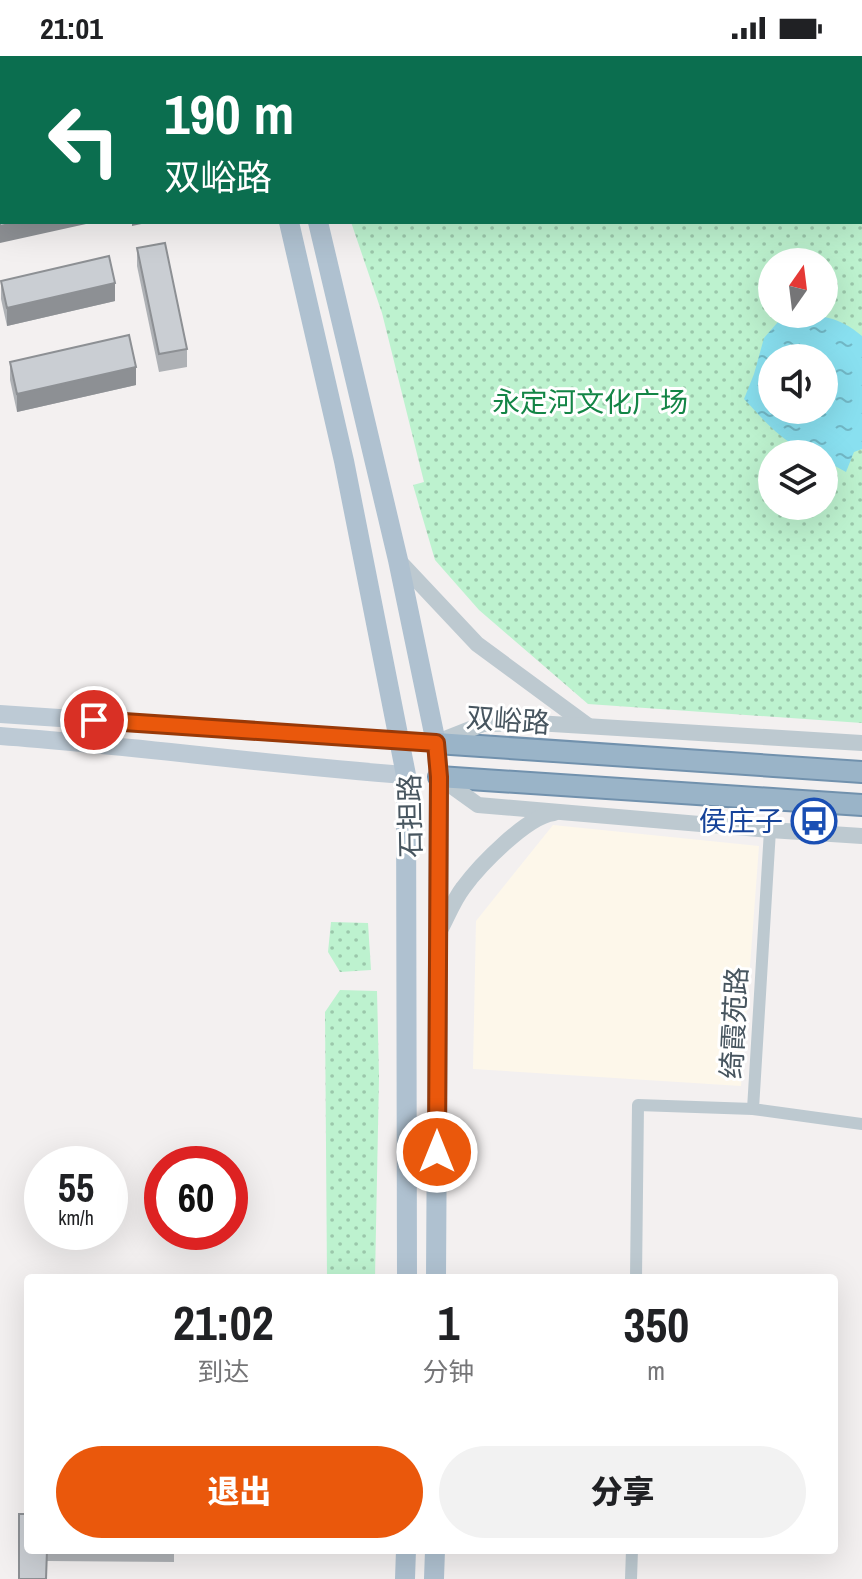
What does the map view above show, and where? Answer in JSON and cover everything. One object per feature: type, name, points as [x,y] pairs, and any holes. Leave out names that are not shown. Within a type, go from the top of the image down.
[{"type":"highway","name":"双峪路","points":[[436,743],[862,772]]},
{"type":"highway","points":[[439,777],[862,805]]},
{"type":"main road","name":"石担路","points":[[289,224],[344,461],[406,775],[407,1274]]},
{"type":"main road","name":"石担路","points":[[318,224],[398,560],[436,743],[439,777],[436,1274]]},
{"type":"main road","points":[[0,714],[436,743]]},
{"type":"main road","points":[[0,736],[90,743],[263,764],[439,777]]},
{"type":"main road","points":[[405,1579],[406,1554]]},
{"type":"main road","points":[[434,1579],[435,1554]]},
{"type":"street","points":[[398,560],[477,644],[587,725]]},
{"type":"street","name":"双峪路","points":[[436,743],[483,724],[587,725],[862,743]]},
{"type":"street","points":[[439,777],[478,805],[862,836]]},
{"type":"street","points":[[439,932],[463,889],[502,847],[543,814],[562,812]]},
{"type":"street","name":"绮霞苑路","points":[[770,830],[753,1109],[862,1124]]},
{"type":"street","points":[[636,1274],[638,1105],[753,1109]]},
{"type":"street","points":[[631,1579],[632,1554]]},
{"type":"shaded area","points":[[553,825],[759,846],[741,1086],[473,1069],[476,921]]},
{"type":"green space","name":"永定河文化广场","points":[[352,224],[862,224],[862,723],[588,704],[479,610],[435,560],[413,485],[424,482],[382,313]]},
{"type":"green space","points":[[331,922],[368,923],[371,970],[340,972],[328,952]]},
{"type":"green space","points":[[340,990],[377,991],[379,1077],[375,1274],[327,1274],[325,1012]]},
{"type":"water","points":[[838,321],[862,336],[862,449],[854,452],[846,472],[838,468],[838,440],[788,440],[768,424],[838,424],[838,344],[762,344],[773,328],[838,328]]},
{"type":"water","points":[[758,360],[758,414],[744,399]]},
{"type":"building","points":[[165,243],[187,349],[159,354],[137,248]]},
{"type":"building","points":[[109,256],[115,283],[7,308],[1,281]]},
{"type":"building","points":[[129,335],[136,367],[17,394],[10,362]]},
{"type":"building","points":[[19,1514],[24,1514],[24,1554],[47,1554],[46,1579],[19,1579]]},
{"type":"place","name":"侯庄子","points":[[814,821]]},
{"type":"route","points":[[94,720],[436,743],[439,777],[437,1152]]}]
